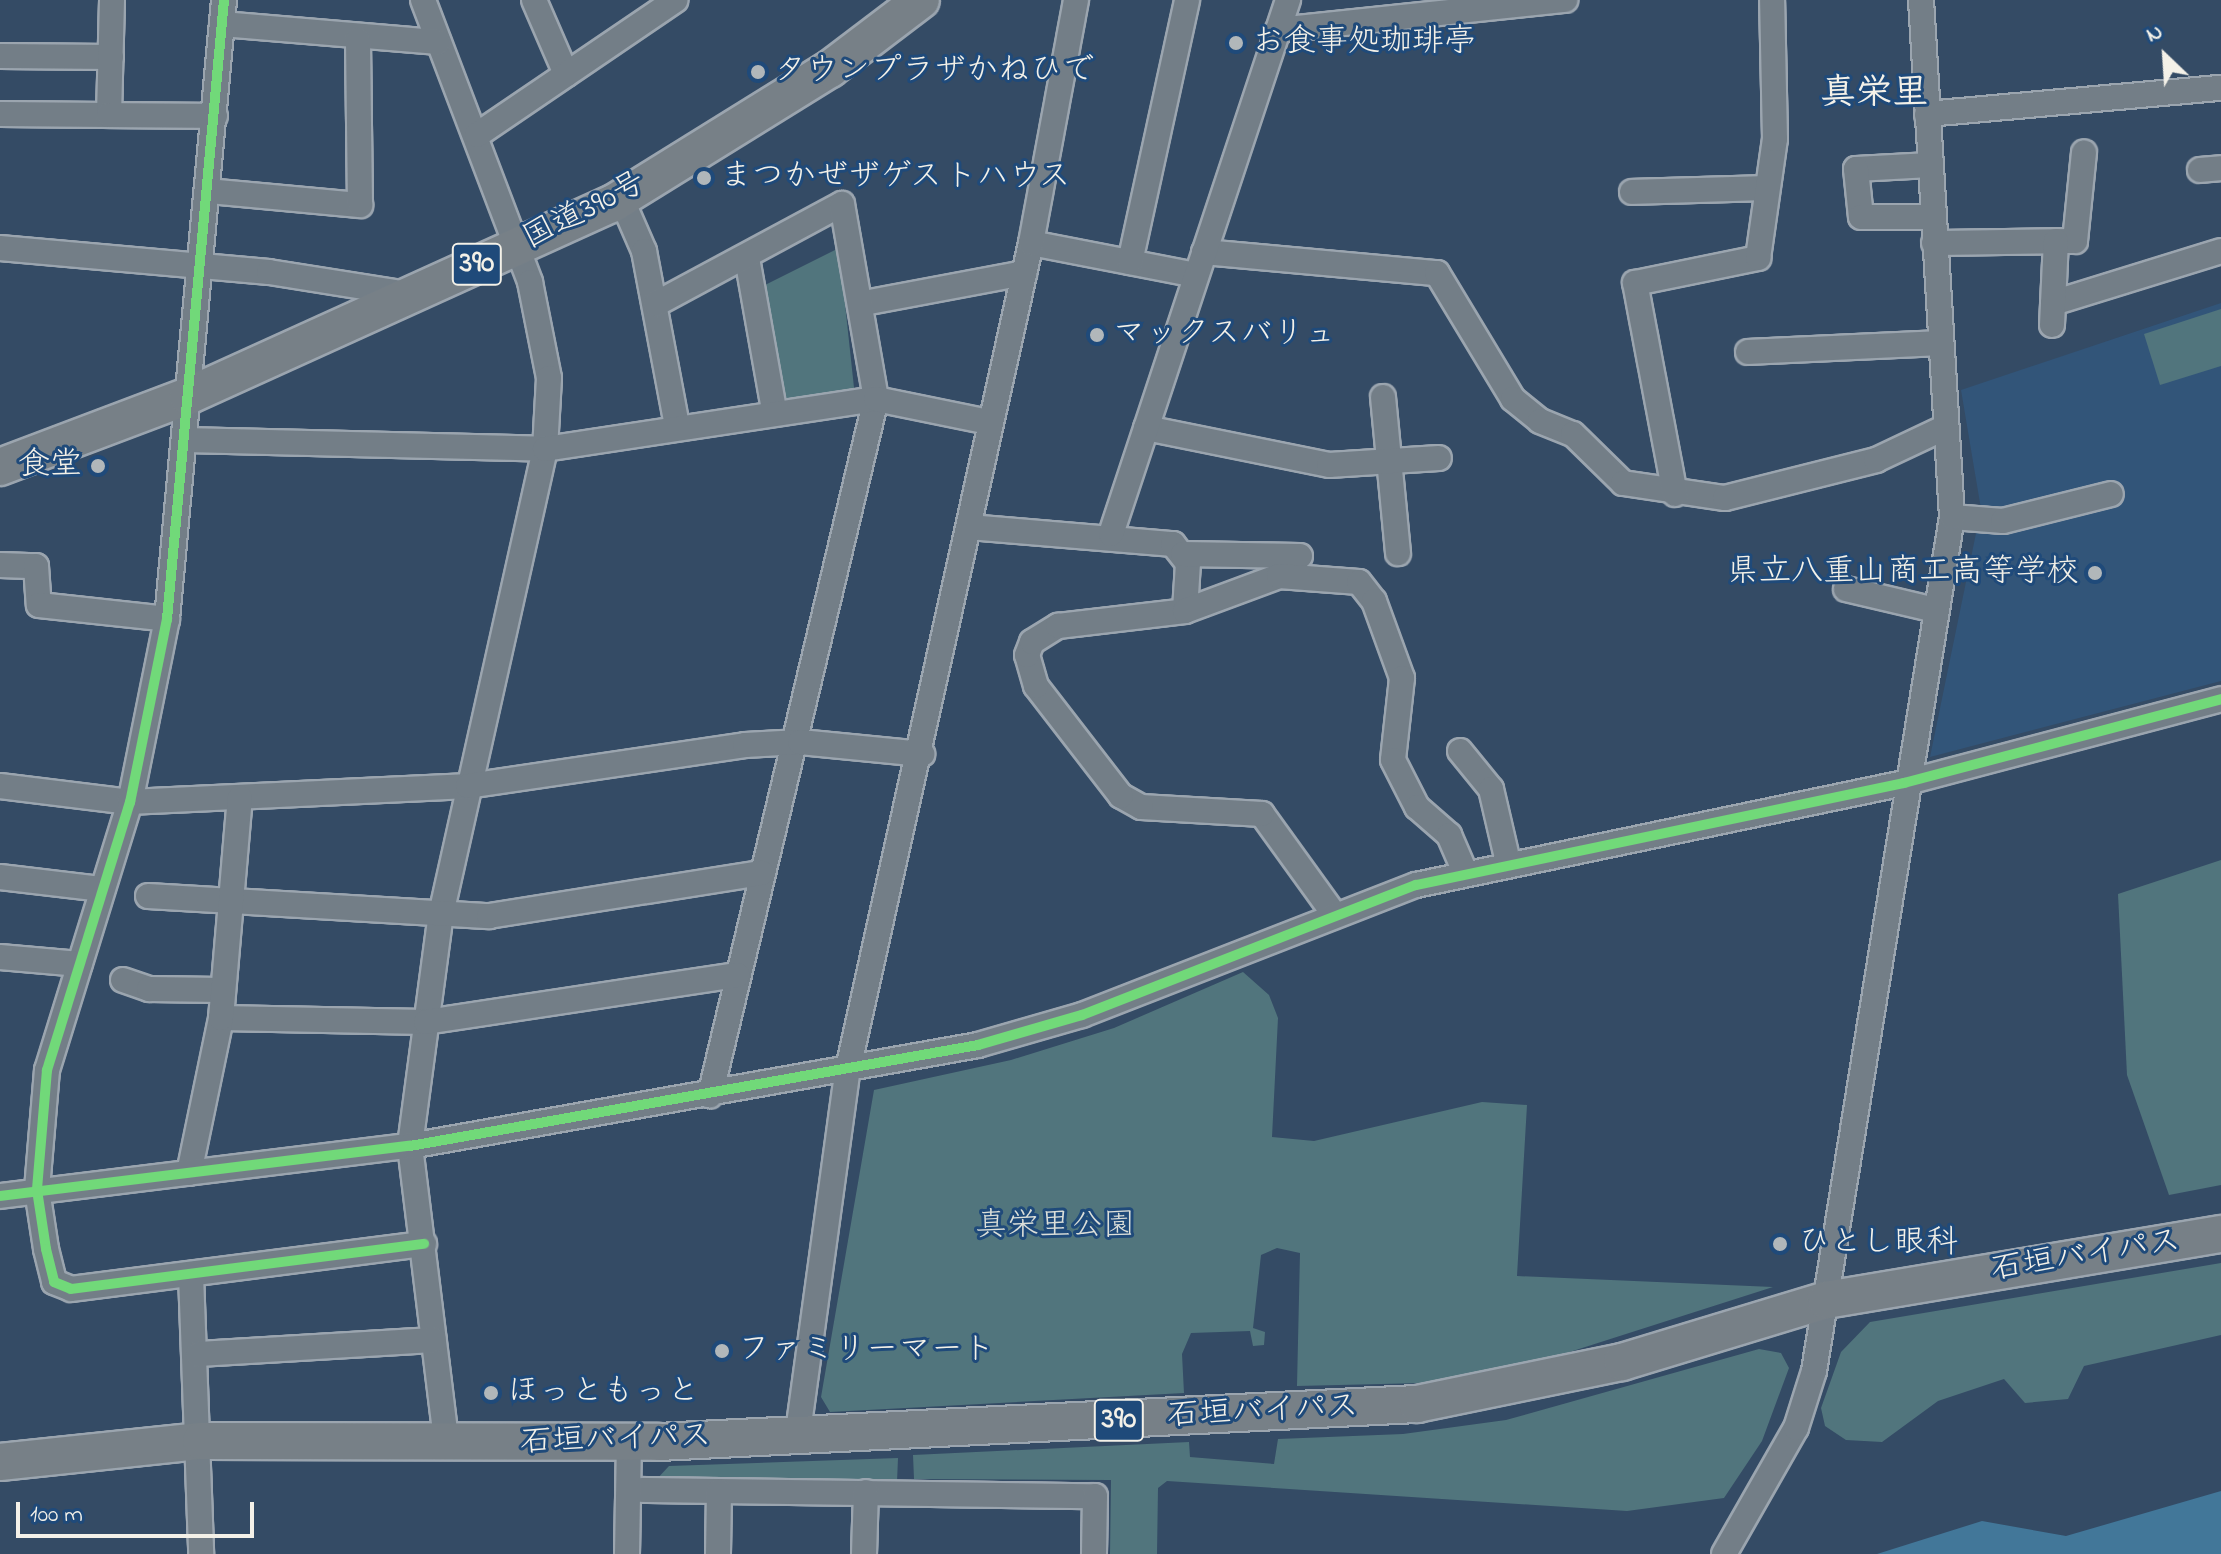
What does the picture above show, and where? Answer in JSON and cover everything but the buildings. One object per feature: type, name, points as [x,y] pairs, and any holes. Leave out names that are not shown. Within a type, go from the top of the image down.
[{"type":"highway","name":"国道390号","points":[[0,467],[188,396],[621,198],[830,69],[921,0]]},
{"type":"highway","name":"石垣バイパス","points":[[0,1462],[201,1441],[447,1447],[629,1442],[1417,1404],[1607,1366],[1826,1300],[2221,1234]]},
{"type":"street","points":[[109,115],[112,0]]},
{"type":"street","points":[[423,0],[477,135],[546,344],[545,449],[441,913],[410,1146],[447,1447]]},
{"type":"street","points":[[534,0],[566,74]]},
{"type":"street","points":[[477,135],[676,0]]},
{"type":"street","points":[[798,1432],[848,1069],[922,754],[989,422],[1031,243],[1076,0]]},
{"type":"street","points":[[1130,262],[1187,0]]},
{"type":"street","points":[[1111,534],[1288,0]]},
{"type":"street","points":[[1278,30],[1387,10],[1565,0]]},
{"type":"street","points":[[1675,494],[1635,283],[1758,258],[1764,188],[1775,139],[1772,0]]},
{"type":"street","points":[[1724,1554],[1796,1428],[1826,1300],[1904,783],[1952,517],[1921,0]]},
{"type":"street","points":[[424,1244],[71,1289],[54,1282],[37,1190],[47,1070],[100,889],[130,802],[167,619],[187,440],[188,396],[223,12],[358,40],[438,42]]},
{"type":"street","points":[[208,191],[360,205],[358,40]]},
{"type":"street","points":[[0,56],[111,57]]},
{"type":"street","points":[[1927,114],[2221,88]]},
{"type":"street","points":[[0,114],[215,116]]},
{"type":"street","points":[[1934,243],[2075,241],[2084,152]]},
{"type":"street","points":[[1930,165],[1856,169],[1861,217],[1932,217]]},
{"type":"street","points":[[1632,192],[1764,188]]},
{"type":"street","points":[[621,198],[656,304],[677,425]]},
{"type":"street","points":[[656,304],[747,258],[842,204],[864,303],[876,399],[800,742],[762,873],[710,1096]]},
{"type":"street","points":[[2056,241],[2053,314],[2221,251]]},
{"type":"street","points":[[1031,243],[1130,262],[1437,273],[1513,399],[1540,421],[1573,434],[1623,483],[1675,494],[1753,492],[1876,460],[1946,427]]},
{"type":"street","points":[[0,248],[202,265],[408,294]]},
{"type":"street","points":[[747,258],[774,410]]},
{"type":"street","points":[[864,303],[1024,273]]},
{"type":"street","points":[[1748,352],[1940,343]]},
{"type":"street","points":[[1383,397],[1398,553]]},
{"type":"street","points":[[187,440],[545,449],[774,410],[876,399],[989,422]]},
{"type":"street","points":[[1146,428],[1329,465],[1439,458]]},
{"type":"street","points":[[1952,517],[2003,521],[2111,494]]},
{"type":"street","points":[[969,527],[1111,534],[1160,540],[1183,554],[1300,556]]},
{"type":"street","points":[[1183,554],[1185,611]]},
{"type":"street","points":[[0,565],[36,566],[39,605],[167,619]]},
{"type":"street","points":[[1334,914],[1262,814],[1132,805],[1029,673],[1032,642],[1058,626],[1185,611],[1279,576],[1359,582],[1374,601],[1402,678],[1393,760],[1417,807],[1449,835],[1465,872]]},
{"type":"street","points":[[1846,589],[1935,610]]},
{"type":"street","points":[[0,1196],[410,1146],[710,1096],[978,1045],[1082,1015],[1334,914],[1465,872],[1904,783],[2221,699]]},
{"type":"street","points":[[0,786],[130,802],[468,786],[800,742],[922,754]]},
{"type":"street","points":[[1460,751],[1491,789],[1508,862]]},
{"type":"street","points":[[189,1173],[221,1018],[227,903],[240,798]]},
{"type":"street","points":[[148,896],[227,903],[299,900],[489,916],[762,873]]},
{"type":"street","points":[[0,877],[100,889]]},
{"type":"street","points":[[0,957],[80,964]]},
{"type":"street","points":[[221,1018],[426,1022],[737,975]]},
{"type":"street","points":[[123,980],[149,989],[222,990]]},
{"type":"street","points":[[191,1275],[198,1354],[201,1554]]},
{"type":"street","points":[[198,1354],[434,1340]]},
{"type":"street","points":[[627,1554],[629,1442]]},
{"type":"street","points":[[642,1490],[1095,1496],[1094,1554]]},
{"type":"street","points":[[718,1554],[719,1491]]},
{"type":"street","points":[[864,1554],[866,1492]]},
{"type":"shaded area","name":"県立八重山商工高等学校","points":[[2221,303],[2221,681],[1930,757],[1981,509],[1961,390]]},
{"type":"shaded area","points":[[2221,1491],[2221,1554],[1877,1554],[1982,1521],[2066,1536]]},
{"type":"green space","points":[[839,248],[855,397],[778,405],[757,289]]},
{"type":"green space","points":[[2221,309],[2221,366],[2160,385],[2144,334]]},
{"type":"green space","points":[[2221,860],[2221,1185],[2169,1195],[2127,1075],[2118,894]]},
{"type":"green space","name":"真栄里公園","points":[[1243,972],[1269,995],[1278,1018],[1272,1137],[1314,1141],[1482,1102],[1527,1105],[1517,1276],[1773,1287],[1529,1365],[1423,1383],[1297,1386],[1300,1253],[1277,1248],[1261,1255],[1253,1328],[1265,1332],[1264,1345],[1253,1346],[1250,1331],[1191,1333],[1182,1354],[1184,1393],[830,1412],[821,1397],[874,1090],[1011,1060],[1114,1028]]},
{"type":"green space","points":[[2221,1263],[2221,1335],[2084,1366],[2068,1399],[2025,1403],[2004,1379],[1938,1401],[1882,1442],[1846,1440],[1825,1426],[1821,1408],[1841,1352],[1870,1322]]},
{"type":"green space","points":[[1759,1349],[1781,1353],[1789,1368],[1762,1441],[1724,1498],[1627,1511],[1167,1481],[1158,1488],[1157,1554],[1110,1554],[1111,1480],[914,1479],[913,1455],[1189,1442],[1190,1457],[1274,1464],[1278,1439],[1403,1434],[1506,1420]]},
{"type":"green space","points":[[898,1458],[897,1482],[656,1480],[669,1466]]},
{"type":"cycle path","points":[[224,0],[167,619],[130,802],[47,1070],[37,1190],[46,1249],[54,1282],[71,1289],[424,1244]]},
{"type":"cycle path","points":[[0,1196],[410,1146],[978,1045],[1082,1015],[1416,885],[1904,783],[2221,699]]},
{"type":"place","name":"お食事処珈琲亭","points":[[1236,43]]},
{"type":"place","name":"タウンプラザかねひで","points":[[758,72]]},
{"type":"place","name":"まつかぜザゲストハウス","points":[[704,178]]},
{"type":"place","name":"マックスバリュ","points":[[1097,335]]},
{"type":"place","name":"食堂","points":[[98,466]]},
{"type":"place","name":"県立八重山商工高等学校","points":[[2095,573]]},
{"type":"place","name":"ひとし眼科","points":[[1780,1244]]},
{"type":"place","name":"ファミリーマート","points":[[722,1351]]},
{"type":"place","name":"ほっともっと","points":[[491,1393]]},
{"type":"district","name":"真栄里","points":[[1874,95]]}]
